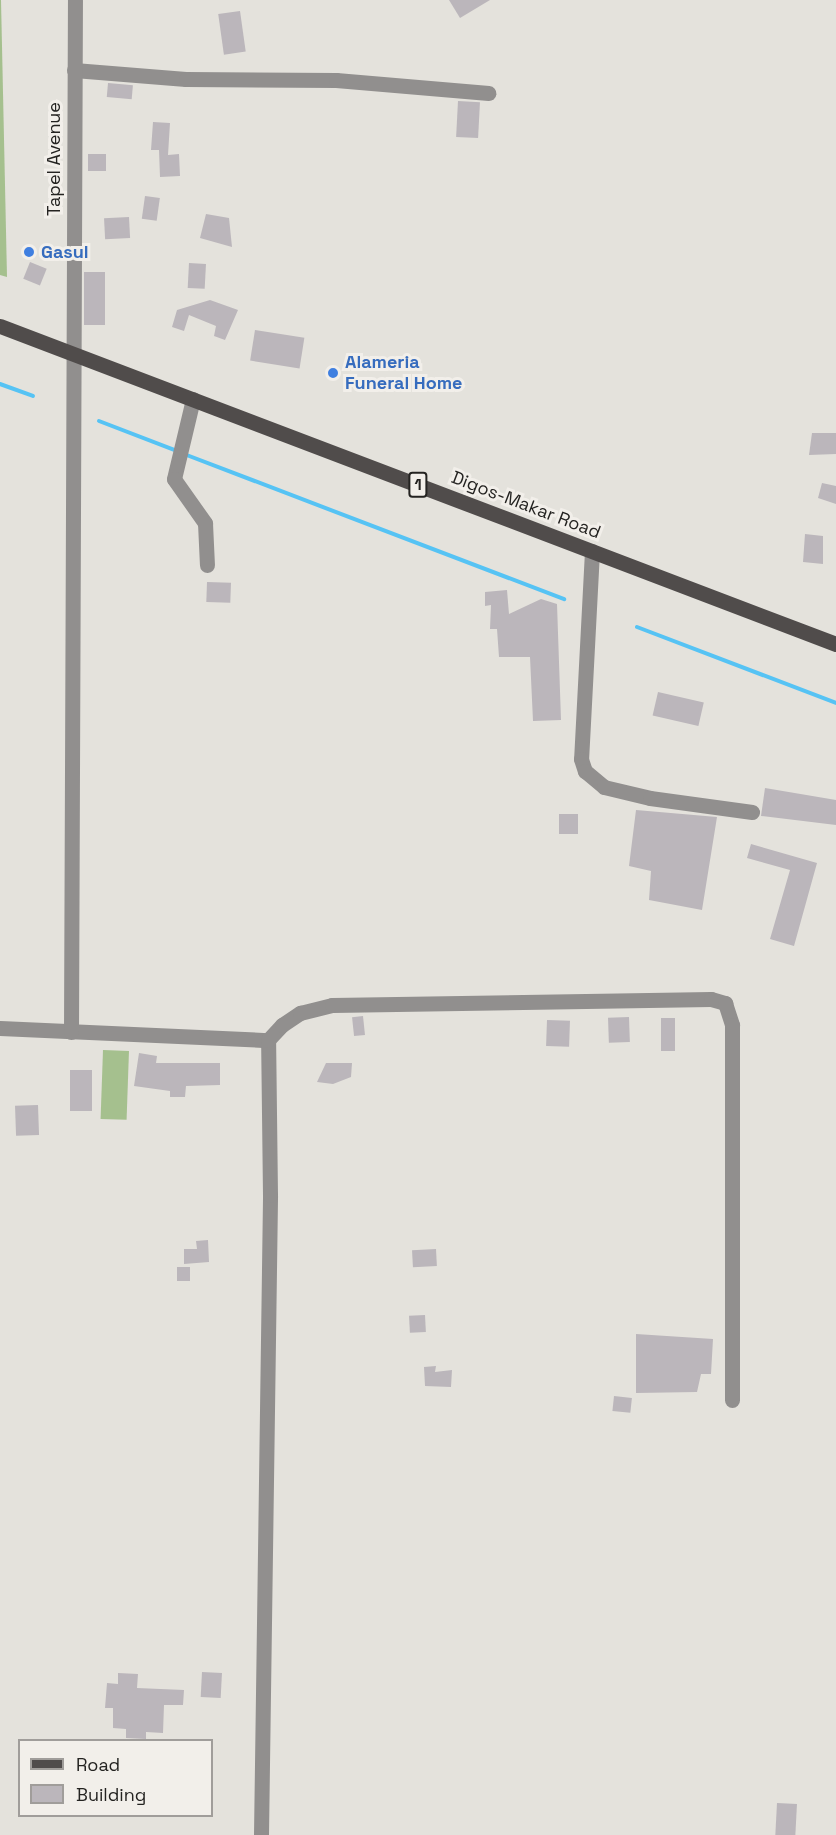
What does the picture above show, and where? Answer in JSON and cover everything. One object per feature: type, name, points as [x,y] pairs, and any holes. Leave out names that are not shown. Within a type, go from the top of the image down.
[{"type":"main road","name":"Digos-Makar Road","points":[[0,326],[836,644]]},
{"type":"street","name":"Tapel Avenue","points":[[71,1032],[75,0]]},
{"type":"street","points":[[74,70],[186,78],[336,80],[488,93]]},
{"type":"street","points":[[192,399],[174,479],[205,523],[207,565]]},
{"type":"street","points":[[592,551],[580,759],[585,771],[604,787],[650,798],[752,812]]},
{"type":"street","points":[[0,1028],[268,1040],[300,1013],[332,1005],[711,999],[725,1003],[732,1025],[732,1400]]},
{"type":"street","points":[[261,1835],[270,1195],[268,1040]]},
{"type":"green space","points":[[1,0],[7,277],[0,275]]},
{"type":"green space","points":[[103,1050],[129,1051],[127,1120],[101,1119]]},
{"type":"building","points":[[449,0],[490,0],[460,18]]},
{"type":"building","points":[[240,11],[246,52],[224,55],[218,14]]},
{"type":"building","points":[[108,83],[133,85],[132,99],[107,97]]},
{"type":"building","points":[[458,101],[480,102],[478,138],[456,137]]},
{"type":"building","points":[[153,122],[170,123],[168,155],[179,154],[180,176],[160,177],[159,150],[151,150]]},
{"type":"building","points":[[88,154],[106,154],[106,171],[88,171]]},
{"type":"building","points":[[145,196],[160,198],[157,221],[142,219]]},
{"type":"building","points":[[206,214],[229,218],[232,247],[200,238]]},
{"type":"building","points":[[129,217],[130,238],[105,239],[104,218]]},
{"type":"building","points":[[30,262],[47,269],[40,285],[23,279]]},
{"type":"building","points":[[189,263],[206,264],[205,289],[188,288]]},
{"type":"building","points":[[84,272],[105,272],[105,325],[84,325]]},
{"type":"building","points":[[210,300],[238,310],[225,340],[214,336],[216,326],[189,315],[184,331],[172,327],[177,310]]},
{"type":"building","points":[[255,330],[304,338],[300,368],[250,361]]},
{"type":"building","points":[[812,433],[836,433],[836,454],[809,455]]},
{"type":"building","points":[[822,483],[836,486],[836,504],[818,498]]},
{"type":"building","points":[[805,534],[823,536],[823,564],[803,562]]},
{"type":"building","points":[[207,582],[231,583],[230,603],[206,602]]},
{"type":"building","points":[[507,590],[509,614],[541,599],[557,604],[561,720],[533,721],[530,657],[499,657],[497,629],[490,629],[491,605],[485,606],[485,592]]},
{"type":"building","points":[[658,692],[704,703],[698,726],[653,715]]},
{"type":"building","points":[[765,788],[836,800],[836,825],[761,816]]},
{"type":"building","points":[[636,810],[717,817],[702,910],[649,900],[651,871],[629,866]]},
{"type":"building","points":[[559,814],[578,814],[578,834],[559,834]]},
{"type":"building","points":[[751,844],[817,863],[794,946],[770,939],[790,870],[747,858]]},
{"type":"building","points":[[363,1016],[365,1035],[354,1036],[352,1017]]},
{"type":"building","points":[[629,1017],[630,1042],[609,1043],[608,1018]]},
{"type":"building","points":[[661,1018],[675,1018],[675,1051],[661,1051]]},
{"type":"building","points":[[547,1020],[570,1021],[569,1047],[546,1046]]},
{"type":"building","points":[[139,1053],[157,1056],[156,1063],[220,1063],[220,1085],[186,1086],[185,1097],[170,1097],[170,1091],[134,1086]]},
{"type":"building","points":[[326,1063],[352,1063],[351,1077],[333,1084],[317,1082]]},
{"type":"building","points":[[70,1070],[92,1070],[92,1111],[70,1111]]},
{"type":"building","points":[[38,1105],[39,1135],[16,1136],[15,1106]]},
{"type":"building","points":[[208,1240],[209,1262],[184,1264],[184,1249],[197,1249],[196,1241]]},
{"type":"building","points":[[436,1249],[437,1266],[413,1267],[412,1250]]},
{"type":"building","points":[[177,1267],[190,1267],[190,1281],[177,1281]]},
{"type":"building","points":[[425,1315],[426,1332],[410,1333],[409,1316]]},
{"type":"building","points":[[636,1334],[713,1339],[711,1374],[701,1374],[697,1392],[636,1393]]},
{"type":"building","points":[[436,1366],[435,1372],[452,1370],[451,1387],[425,1386],[424,1367]]},
{"type":"building","points":[[614,1396],[632,1398],[630,1413],[612,1411]]},
{"type":"building","points":[[202,1672],[222,1673],[221,1698],[201,1697]]},
{"type":"building","points":[[118,1673],[138,1674],[137,1688],[184,1690],[183,1705],[164,1705],[163,1733],[146,1732],[146,1739],[126,1738],[126,1729],[113,1728],[113,1708],[105,1708],[107,1683],[118,1684]]},
{"type":"building","points":[[777,1803],[797,1804],[795,1835],[775,1835]]},
{"type":"waterway","points":[[0,384],[33,396]]},
{"type":"waterway","points":[[99,421],[177,451]]},
{"type":"waterway","points":[[184,454],[564,599]]},
{"type":"waterway","points":[[637,627],[836,703]]},
{"type":"place","name":"Gasul","points":[[29,252]]},
{"type":"place","name":"Alameria Funeral Home","points":[[333,373]]}]
